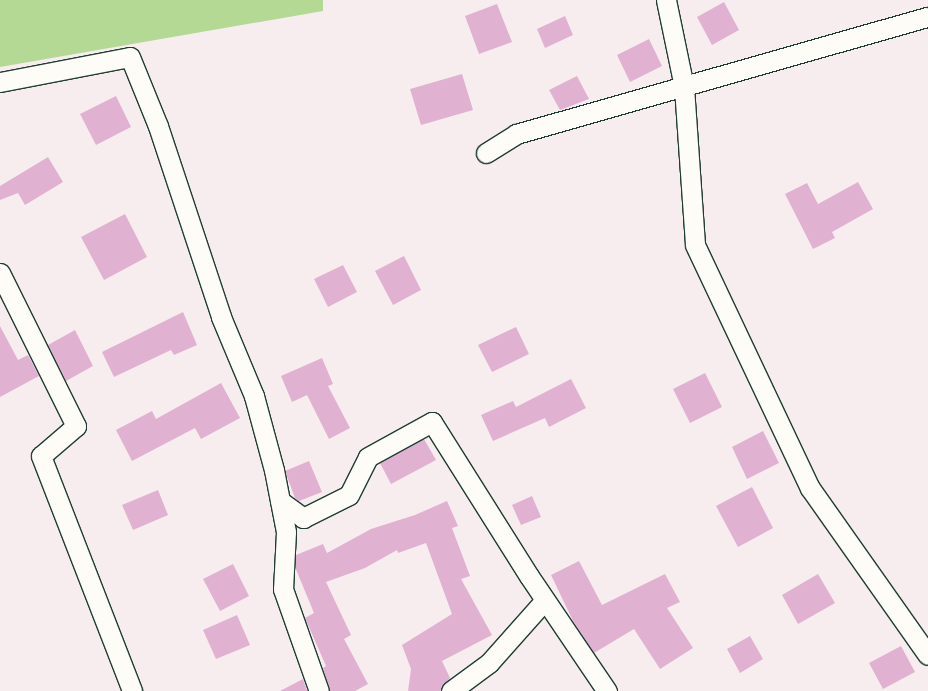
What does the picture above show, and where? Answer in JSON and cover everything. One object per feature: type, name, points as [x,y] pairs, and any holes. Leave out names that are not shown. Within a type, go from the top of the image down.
[{"type":"street","points":[[666,0],[684,87],[695,244],[810,488],[928,655]]},
{"type":"street","points":[[486,153],[516,134],[928,17]]},
{"type":"street","points":[[0,82],[130,57],[158,126],[221,317],[254,396],[280,501],[286,532],[283,589],[319,691]]},
{"type":"street","points":[[0,273],[76,426],[41,456],[132,691]]},
{"type":"street","points":[[280,501],[302,518],[349,495],[368,457],[432,422],[545,600],[607,691]]},
{"type":"street","points":[[451,691],[489,663],[545,600]]},
{"type":"green space","points":[[0,0],[323,0],[323,11],[0,67]]},
{"type":"building","points":[[724,2],[739,30],[712,45],[697,17]]},
{"type":"building","points":[[497,4],[512,42],[479,54],[465,16]]},
{"type":"building","points":[[565,16],[573,35],[545,48],[537,29]]},
{"type":"building","points":[[649,39],[662,66],[630,82],[617,55]]},
{"type":"building","points":[[462,74],[473,110],[421,125],[410,89]]},
{"type":"building","points":[[577,76],[589,99],[560,110],[549,90]]},
{"type":"building","points":[[116,96],[131,127],[96,145],[80,114]]},
{"type":"building","points":[[48,157],[63,182],[25,205],[18,193],[0,200],[0,186]]},
{"type":"building","points":[[858,182],[873,209],[832,232],[835,238],[813,249],[785,194],[807,183],[818,204]]},
{"type":"building","points":[[125,214],[147,257],[104,280],[81,237]]},
{"type":"building","points":[[404,256],[421,290],[393,305],[375,271]]},
{"type":"building","points":[[343,265],[357,292],[328,307],[314,279]]},
{"type":"building","points":[[183,312],[197,345],[174,355],[171,350],[114,377],[102,352]]},
{"type":"building","points":[[0,326],[18,360],[28,355],[39,376],[0,397]]},
{"type":"building","points":[[516,327],[529,354],[492,372],[478,345]]},
{"type":"building","points":[[75,330],[93,366],[66,381],[48,345]]},
{"type":"building","points":[[322,358],[333,384],[328,386],[350,428],[329,439],[307,395],[292,402],[281,376]]},
{"type":"building","points":[[705,373],[722,407],[690,423],[673,389]]},
{"type":"building","points":[[571,379],[586,408],[549,427],[545,418],[493,441],[481,415],[513,401],[516,407]]},
{"type":"building","points":[[221,383],[240,418],[201,439],[195,428],[132,461],[116,430],[152,411],[156,419]]},
{"type":"building","points":[[763,431],[779,463],[747,479],[732,447]]},
{"type":"building","points":[[424,439],[436,460],[391,484],[380,463]]},
{"type":"building","points":[[309,461],[322,492],[299,501],[295,498],[285,471]]},
{"type":"building","points":[[752,487],[773,528],[738,547],[716,506]]},
{"type":"building","points":[[158,490],[168,515],[133,530],[122,505]]},
{"type":"building","points":[[532,496],[541,517],[521,525],[512,505]]},
{"type":"building","points":[[447,501],[458,526],[452,528],[470,576],[461,579],[492,635],[442,661],[450,678],[440,691],[408,691],[411,669],[402,645],[452,614],[426,543],[398,553],[397,550],[365,568],[326,582],[351,635],[344,639],[368,684],[355,691],[330,691],[323,668],[326,666],[305,618],[314,613],[295,567],[296,555],[323,544],[327,553],[371,529],[415,515]]},
{"type":"building","points":[[579,561],[602,605],[665,574],[680,602],[667,608],[693,648],[660,669],[634,629],[594,653],[573,621],[551,575]]},
{"type":"building","points":[[233,564],[249,596],[220,611],[203,579]]},
{"type":"building","points":[[818,574],[835,603],[798,624],[782,595]]},
{"type":"building","points":[[237,615],[250,645],[216,659],[203,630]]},
{"type":"building","points":[[750,636],[763,659],[740,673],[727,649]]},
{"type":"building","points":[[901,646],[915,672],[883,689],[869,663]]},
{"type":"building","points":[[303,679],[307,691],[280,691]]}]
